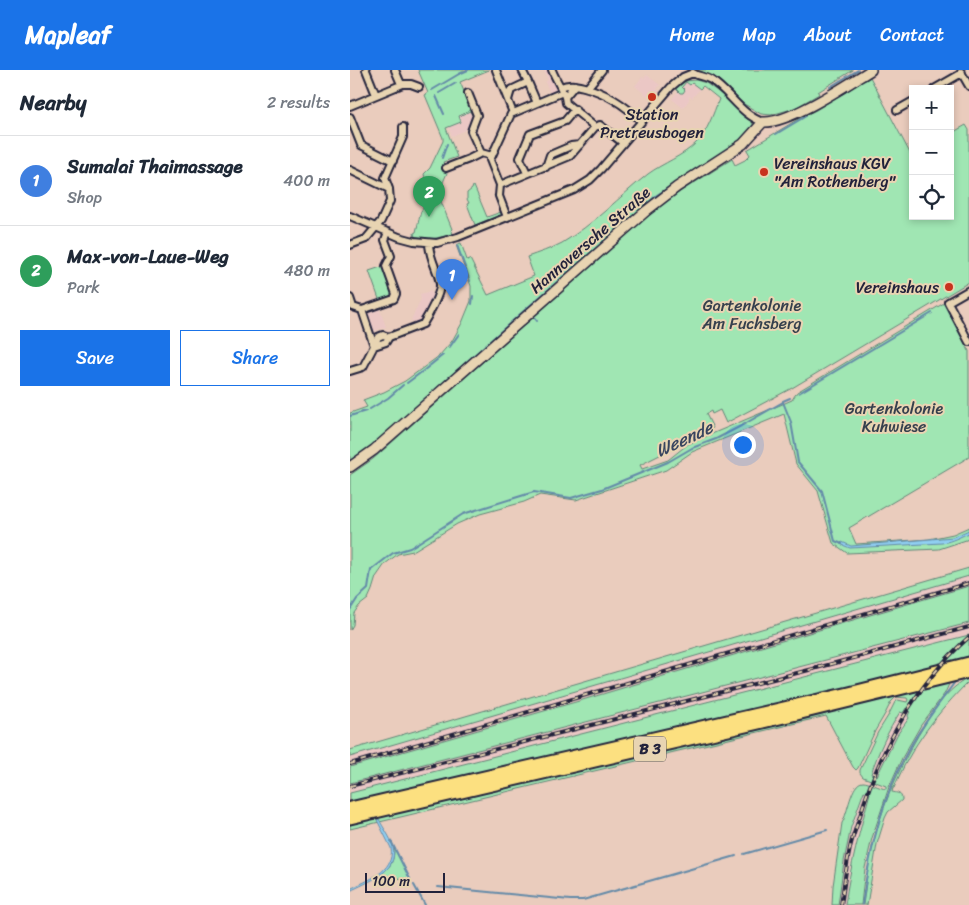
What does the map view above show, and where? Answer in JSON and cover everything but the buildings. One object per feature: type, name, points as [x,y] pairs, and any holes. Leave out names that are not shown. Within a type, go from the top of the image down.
[{"type":"highway","name":"B 3","points":[[350,818],[778,719],[950,677],[966,666]]},
{"type":"highway","name":"B 3","points":[[350,808],[966,666]]},
{"type":"street","points":[[366,70],[376,95]]},
{"type":"street","points":[[395,70],[401,84]]},
{"type":"street","points":[[496,70],[513,113]]},
{"type":"street","points":[[522,70],[536,103]]},
{"type":"street","points":[[552,70],[558,85],[574,109],[595,127]]},
{"type":"street","points":[[587,88],[602,70]]},
{"type":"street","points":[[350,216],[376,228],[414,241],[429,243],[448,240],[574,190],[590,180],[601,170],[671,87],[692,72],[712,80],[745,112],[763,122],[774,121],[794,114],[871,70]]},
{"type":"street","points":[[940,85],[961,72],[969,86]]},
{"type":"street","points":[[508,100],[511,90],[528,82]]},
{"type":"street","points":[[351,104],[401,84],[412,84],[419,87]]},
{"type":"street","points":[[567,118],[569,111],[564,95],[566,84],[587,88],[615,99],[641,121]]},
{"type":"street","points":[[507,217],[499,196],[500,185],[490,160],[511,114],[536,103],[564,95],[575,85]]},
{"type":"street","points":[[468,93],[477,115],[471,130],[481,153]]},
{"type":"street","points":[[897,110],[909,103]]},
{"type":"street","points":[[527,174],[520,158],[530,134],[565,121],[574,109]]},
{"type":"street","points":[[350,117],[361,146],[393,161]]},
{"type":"street","name":"Hannoversche Straße","points":[[350,467],[374,450],[646,211],[666,195],[743,144],[763,122]]},
{"type":"street","points":[[500,185],[570,156],[595,127],[600,125],[623,143]]},
{"type":"street","points":[[350,245],[366,239],[376,228],[390,201],[385,178],[403,137],[403,127]]},
{"type":"street","points":[[446,168],[481,153],[492,156]]},
{"type":"street","points":[[350,170],[389,190]]},
{"type":"street","points":[[350,298],[352,308],[362,310],[394,299],[396,294],[386,266],[391,256],[385,240],[388,232]]},
{"type":"street","points":[[350,371],[363,366],[374,346],[386,342],[389,337],[423,324],[440,290],[440,283],[429,252],[429,243]]},
{"type":"street","points":[[969,290],[948,302],[969,342]]},
{"type":"street","points":[[362,310],[374,346]]},
{"type":"shaded area","points":[[544,70],[550,70],[559,92],[551,95],[545,82],[548,80]]},
{"type":"shaded area","points":[[647,75],[660,85],[657,89],[660,92],[656,97],[653,95],[650,98],[635,86],[642,77],[644,78]]},
{"type":"shaded area","points":[[686,82],[692,83],[700,89],[692,98],[689,96],[689,100],[683,108],[672,99],[678,91],[684,92],[685,90],[682,87]]},
{"type":"shaded area","points":[[470,111],[473,119],[465,130],[452,136],[448,127],[461,122],[459,116]]},
{"type":"shaded area","points":[[431,291],[433,297],[422,320],[419,319],[417,323],[411,320],[421,299],[420,294]]},
{"type":"shaded area","points":[[379,307],[386,327],[371,332],[363,310]]},
{"type":"shaded area","points":[[969,576],[969,586],[350,767],[350,757]]},
{"type":"shaded area","points":[[969,623],[969,641],[917,701],[908,716],[910,717],[897,735],[877,774],[869,794],[854,850],[845,905],[838,905],[851,827],[880,749],[901,711],[903,713],[964,636],[350,793],[350,783]]},
{"type":"green space","points":[[418,70],[489,70],[460,82],[474,115],[470,111],[459,116],[461,122],[446,128],[457,157],[443,162],[447,173],[438,194],[453,234],[432,239],[415,237],[414,233],[416,232],[421,211],[430,199],[424,174],[430,168],[443,138],[425,95],[428,93]]},
{"type":"green space","points":[[698,70],[853,70],[795,108],[771,115],[761,114],[744,104],[715,77]]},
{"type":"green space","points":[[870,77],[909,151],[909,220],[954,220],[954,132],[966,125],[969,130],[969,282],[792,388],[726,423],[720,410],[712,414],[711,411],[706,414],[713,428],[640,465],[642,469],[668,460],[688,444],[792,400],[797,392],[944,303],[969,351],[969,457],[849,528],[856,544],[929,539],[953,534],[969,527],[969,539],[939,549],[847,553],[833,543],[818,491],[796,464],[784,414],[692,452],[666,470],[576,500],[540,495],[524,502],[480,514],[457,524],[413,551],[398,554],[385,564],[376,577],[368,599],[354,613],[353,625],[350,630],[350,475],[373,459],[667,200],[732,159],[735,165],[745,160],[750,155],[747,150]]},
{"type":"green space","points":[[696,80],[706,83],[751,120],[753,129],[742,142],[663,191],[372,447],[350,463],[350,413],[367,407],[363,400],[405,381],[439,356],[452,341],[462,323],[471,301],[471,286],[456,245],[461,243],[467,260],[470,259],[488,295],[534,276],[527,257],[558,245],[574,236],[648,174],[685,152],[696,143],[710,122],[719,99],[703,86],[700,89],[692,83],[690,85],[686,82],[682,87],[685,90],[683,93],[680,93],[675,88],[686,81]]},
{"type":"green space","points":[[473,186],[487,217],[501,212],[494,195],[496,194],[503,212],[502,214],[475,225],[467,204],[469,203],[467,193]]},
{"type":"green space","points":[[384,266],[394,295],[393,298],[380,302],[369,271]]},
{"type":"green space","points":[[969,568],[969,576],[350,757],[350,750]]},
{"type":"green space","points":[[969,586],[969,623],[350,783],[350,767]]},
{"type":"green space","points":[[969,635],[969,658],[350,806],[350,793]]},
{"type":"green space","points":[[969,678],[969,681],[926,730],[893,788],[892,792],[900,795],[902,800],[888,812],[885,818],[877,844],[867,905],[863,905],[867,872],[878,824],[896,779],[910,750],[935,709],[950,691]]},
{"type":"green space","points":[[949,684],[945,693],[921,725],[902,758],[889,787],[872,838],[865,868],[861,905],[845,905],[852,863],[870,793],[864,791],[851,827],[838,905],[832,905],[842,823],[853,793],[859,783],[865,782],[886,789],[886,786],[863,777],[860,770],[895,702],[898,700],[907,702],[907,698],[896,697],[891,702],[856,770],[826,716],[350,829],[350,822]],"holes":[[[906,708],[910,711],[909,718],[897,735],[877,776],[871,774],[891,727],[900,712],[903,713]]]},
{"type":"green space","points":[[394,848],[410,879],[378,877],[390,865]]},
{"type":"water","points":[[969,530],[969,533],[942,543],[850,548],[840,544],[842,542],[851,546],[953,537]]},
{"type":"water","points":[[379,819],[392,843],[394,856],[387,870],[373,880],[350,891],[350,889],[378,874],[389,863],[391,848],[377,820]]},
{"type":"waterway","points":[[432,90],[468,70]]},
{"type":"waterway","points":[[830,87],[858,70]]},
{"type":"waterway","points":[[439,93],[456,83]]},
{"type":"waterway","points":[[436,96],[444,114]]},
{"type":"waterway","points":[[776,134],[806,116]]},
{"type":"waterway","points":[[442,158],[447,144]]},
{"type":"waterway","points":[[397,424],[657,195],[685,177]]},
{"type":"waterway","points":[[457,245],[470,281]]},
{"type":"waterway","points":[[472,304],[473,296]]},
{"type":"waterway","points":[[799,393],[932,313]]},
{"type":"waterway","points":[[534,317],[537,321]]},
{"type":"waterway","points":[[449,348],[459,334]]},
{"type":"waterway","points":[[407,383],[443,355]]},
{"type":"waterway","points":[[370,409],[388,398],[403,385]]},
{"type":"waterway","points":[[783,401],[790,398]]},
{"type":"waterway","name":"Weende","points":[[350,610],[357,599],[368,589],[371,570],[393,553],[410,548],[463,514],[534,492],[571,498],[602,489],[668,462],[692,448],[716,439],[783,402],[791,422],[798,462],[822,491],[835,541],[842,544]]},
{"type":"waterway","points":[[350,416],[366,411]]},
{"type":"waterway","points":[[862,905],[879,821],[894,781],[918,734],[957,679]]},
{"type":"waterway","points":[[744,854],[827,830]]},
{"type":"waterway","points":[[391,842],[410,879]]},
{"type":"waterway","points":[[438,887],[583,900],[736,856]]},
{"type":"waterway","points":[[414,885],[425,905]]},
{"type":"railway","points":[[350,764],[969,583]]},
{"type":"railway","points":[[350,786],[813,669],[969,627]]},
{"type":"railway","points":[[841,905],[852,841],[867,794],[888,744],[901,720],[932,676],[969,637]]},
{"type":"place","name":"Station Pretreusbogen","points":[[652,97]]},
{"type":"place","name":"Vereinshaus KGV \"Am Rothenberg\"","points":[[764,172]]},
{"type":"place","name":"Max-von-Laue-Weg","points":[[429,217]]},
{"type":"place","name":"Vereinshaus","points":[[949,287]]},
{"type":"place","name":"Sumalai Thaimassage","points":[[452,300]]},
{"type":"park label","name":"Gartenkolonie Am Fuchsberg","points":[[752,314]]},
{"type":"park label","name":"Gartenkolonie Kuhwiese","points":[[894,417]]}]
